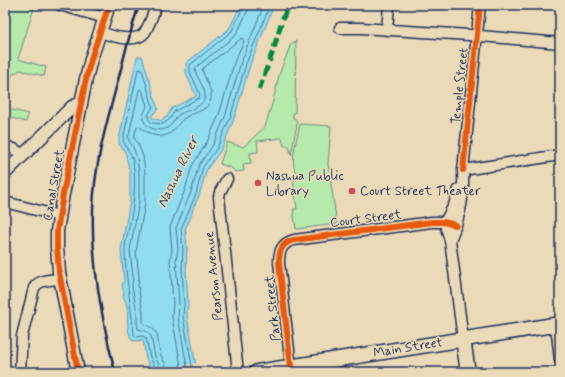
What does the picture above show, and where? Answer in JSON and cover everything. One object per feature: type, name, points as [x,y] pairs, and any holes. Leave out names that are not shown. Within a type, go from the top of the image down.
[{"type":"main road","name":"Main Street","points":[[257,372],[558,324]]},
{"type":"main road","points":[[463,339],[468,372]]},
{"type":"street","points":[[60,5],[105,18]]},
{"type":"street","name":"Canal Street","points":[[78,372],[60,279],[56,247],[59,216],[80,105],[88,70],[109,5]]},
{"type":"street","points":[[100,32],[124,38],[141,36],[148,26],[156,5]]},
{"type":"street","points":[[387,30],[389,5]]},
{"type":"street","name":"Temple Street","points":[[450,240],[456,225],[463,197],[463,170],[480,5]]},
{"type":"street","points":[[340,28],[476,36],[560,43]]},
{"type":"street","points":[[5,173],[73,106],[80,105]]},
{"type":"street","points":[[5,146],[24,155]]},
{"type":"street","points":[[463,170],[560,155]]},
{"type":"street","name":"Temple Street","points":[[463,170],[457,198],[446,218],[463,339]]},
{"type":"street","name":"Pearson Avenue","points":[[227,179],[219,197],[238,372]]},
{"type":"street","points":[[5,202],[59,216]]},
{"type":"street","name":"Court Street","points":[[282,247],[286,243],[294,240],[432,222],[446,222],[456,225]]},
{"type":"street","name":"Park Street","points":[[282,247],[279,254],[279,263],[291,367]]},
{"type":"street","points":[[20,372],[20,353],[24,328],[35,286],[41,281],[60,279]]},
{"type":"street","points":[[558,324],[560,360]]},
{"type":"green space","points":[[5,5],[35,5],[18,59],[46,67],[44,76],[20,70],[12,75],[5,101]]},
{"type":"green space","points":[[296,41],[295,113],[293,113],[293,118],[296,119],[297,124],[291,155],[289,146],[284,146],[282,138],[257,141],[258,152],[250,153],[251,163],[243,164],[244,171],[235,172],[232,168],[220,164],[227,142],[243,147],[265,127],[279,75],[291,44]]},
{"type":"green space","points":[[5,108],[28,114],[26,122],[5,116]]},
{"type":"green space","points":[[300,124],[331,126],[328,164],[337,224],[296,229],[293,209],[297,209],[293,181],[298,177],[295,171],[293,158]]},
{"type":"water","name":"Nashua River","points":[[241,5],[274,5],[250,65],[234,119],[221,150],[207,169],[199,196],[185,229],[187,248],[187,316],[197,372],[152,372],[146,358],[143,340],[133,341],[128,331],[127,306],[123,297],[124,293],[122,285],[124,281],[121,250],[130,201],[130,173],[125,151],[119,144],[119,139],[137,57],[142,56],[158,109],[152,115],[152,118],[162,121],[164,117],[166,118],[172,108],[196,96],[186,73],[186,63],[229,29]]},
{"type":"pier","points":[[198,363],[199,372],[150,372],[150,371]]},
{"type":"railway","points":[[115,372],[98,291],[93,230],[94,194],[98,162],[105,131],[139,5]]},
{"type":"marked path","points":[[259,90],[282,20],[289,5]]},
{"type":"cycle path","points":[[78,372],[59,272],[57,231],[86,79],[109,5]]},
{"type":"cycle path","points":[[463,170],[480,5]]},
{"type":"cycle path","points":[[291,367],[279,263],[280,252],[286,243],[294,240],[432,222],[443,222],[456,225]]},
{"type":"place","name":"Nashua Public Library","points":[[258,183]]},
{"type":"place","name":"Court Street Theater","points":[[352,191]]}]
